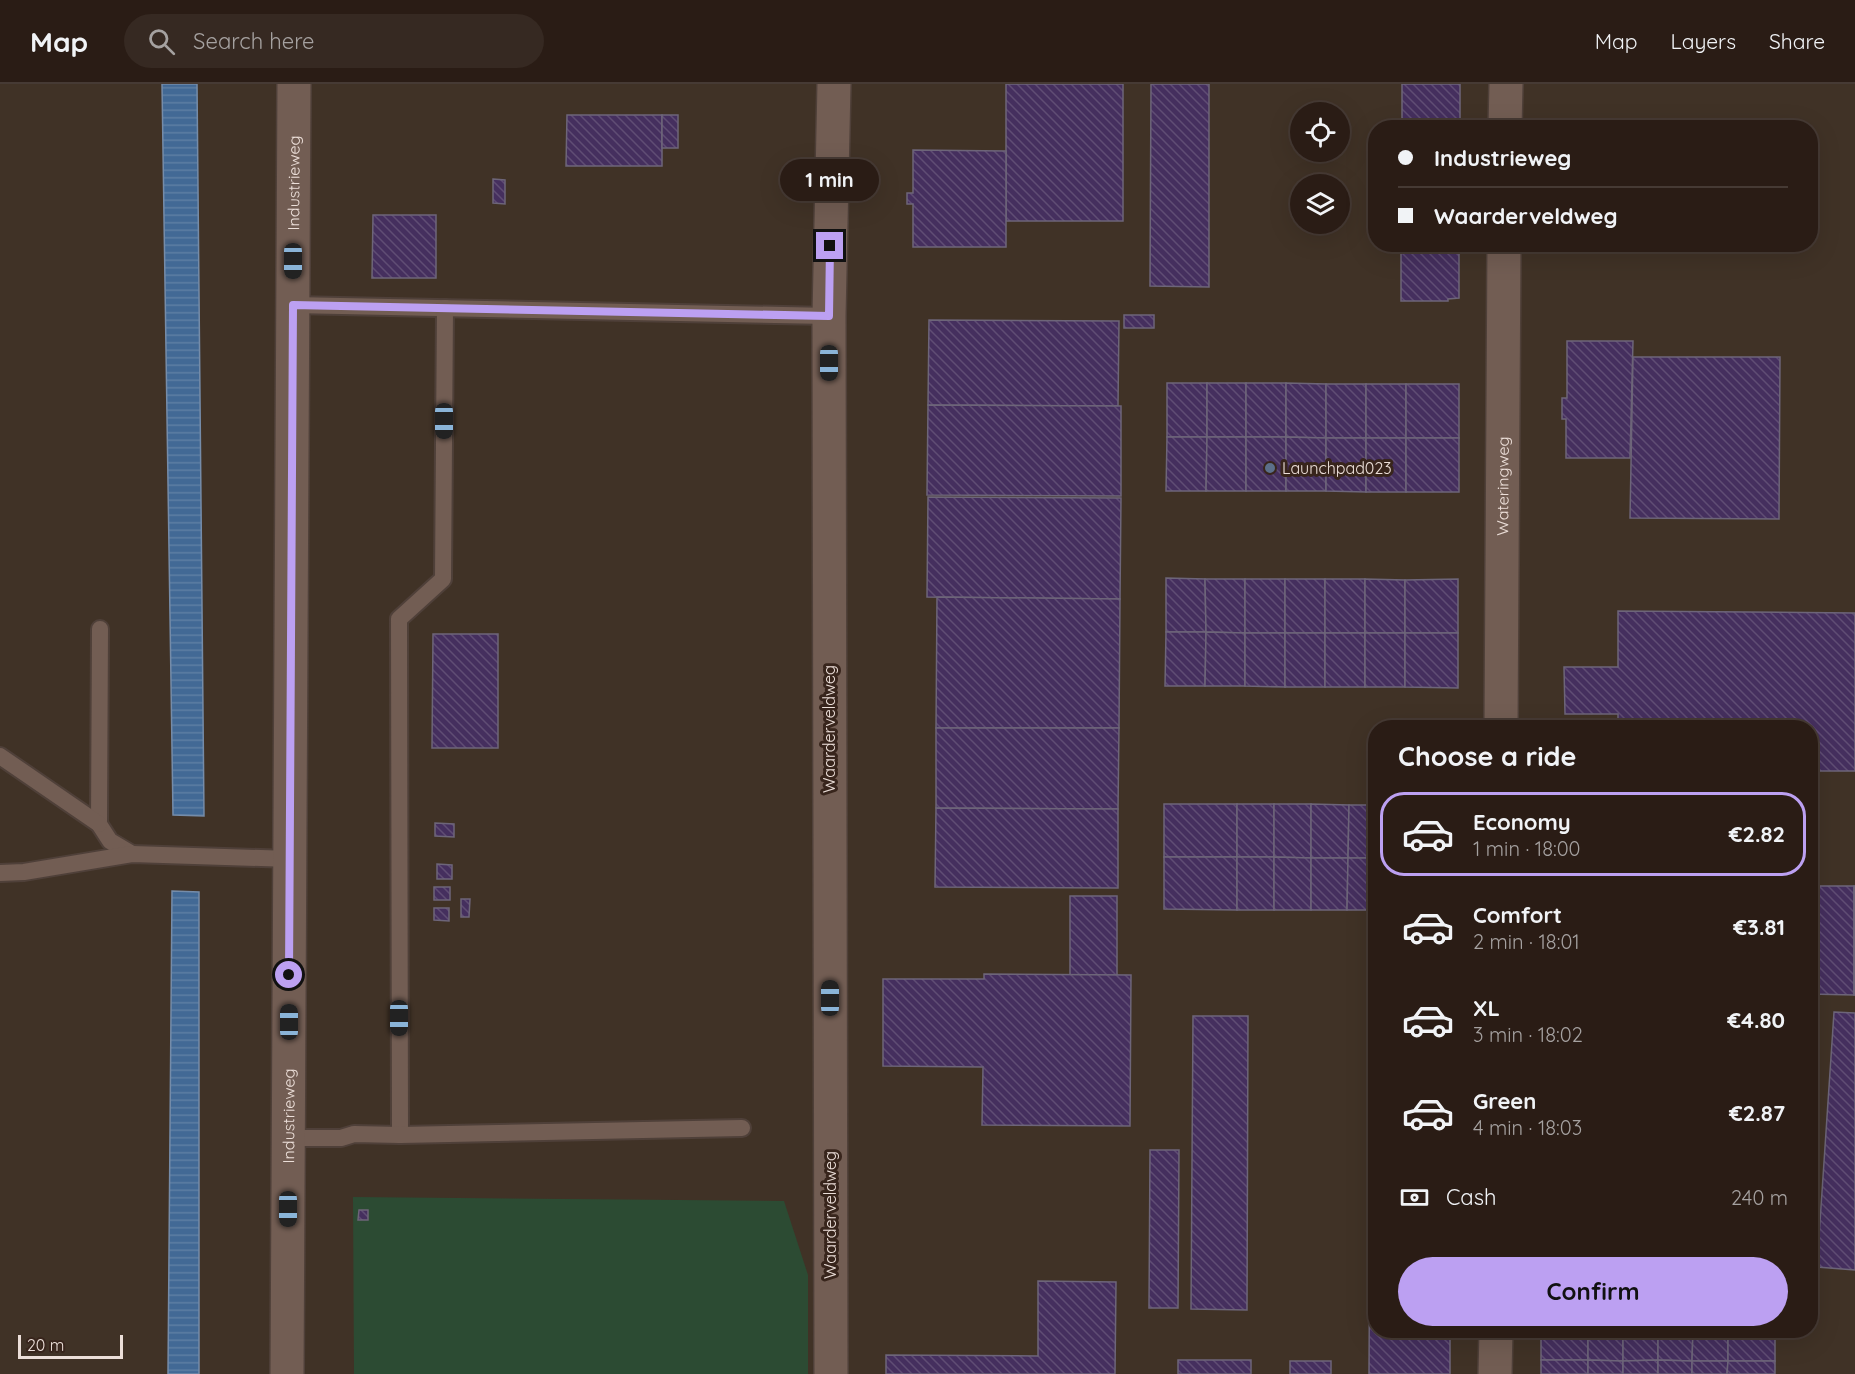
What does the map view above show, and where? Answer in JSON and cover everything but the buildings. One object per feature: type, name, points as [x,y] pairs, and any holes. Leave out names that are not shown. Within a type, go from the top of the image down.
[{"type":"street","name":"Industrieweg","points":[[287,1374],[294,84]]},
{"type":"street","name":"Waarderveldweg","points":[[831,1374],[829,316],[834,84]]},
{"type":"street","points":[[1505,120],[1506,84]]},
{"type":"street","name":"Wateringweg","points":[[1501,720],[1504,252]]},
{"type":"street","points":[[1495,1374],[1496,1338]]},
{"type":"lane","points":[[293,305],[829,316]]},
{"type":"lane","points":[[400,1135],[399,619],[443,579],[445,308]]},
{"type":"lane","points":[[99,824],[100,628]]},
{"type":"lane","points":[[0,756],[99,824],[110,841],[132,854]]},
{"type":"lane","points":[[0,873],[24,872],[132,854],[290,859]]},
{"type":"lane","points":[[288,1138],[341,1138],[354,1134],[742,1128]]},
{"type":"shaded area","points":[[0,84],[1855,84],[1855,1374],[0,1374]]},
{"type":"green space","points":[[353,1197],[784,1201],[808,1275],[808,1374],[354,1374]]},
{"type":"water","points":[[162,84],[197,84],[204,816],[173,815]]},
{"type":"water","points":[[172,891],[199,892],[199,1374],[168,1374]]},
{"type":"place","name":"Launchpad023","points":[[1270,468]]},
{"type":"route","points":[[289,975],[293,305],[829,316],[830,246]]}]
